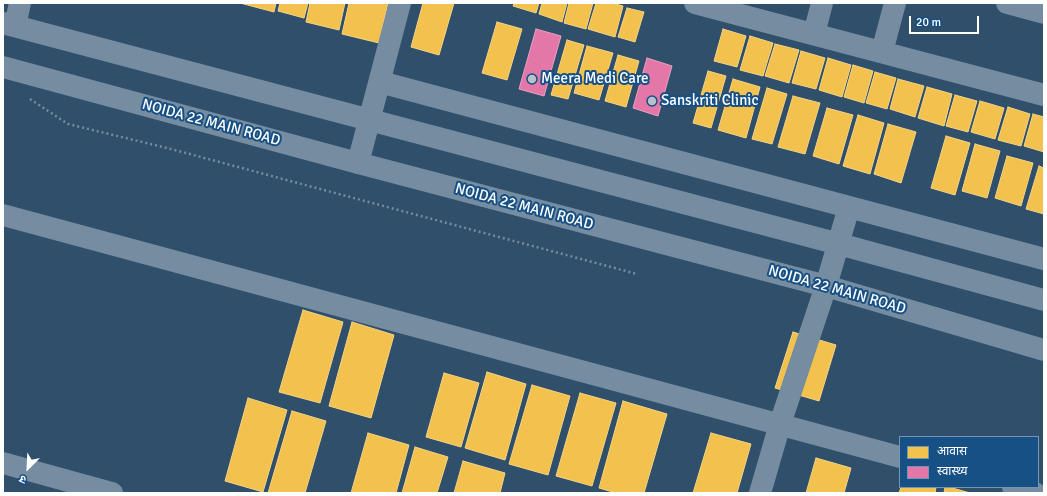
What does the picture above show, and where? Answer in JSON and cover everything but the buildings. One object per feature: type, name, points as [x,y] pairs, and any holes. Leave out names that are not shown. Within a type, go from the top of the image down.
[{"type":"street","points":[[20,3],[9,24],[1044,300]]},
{"type":"street","points":[[358,163],[368,120],[380,82],[400,3]]},
{"type":"street","points":[[695,3],[1044,95]]},
{"type":"street","points":[[814,34],[822,3]]},
{"type":"street","points":[[882,52],[895,3]]},
{"type":"street","points":[[1008,3],[1044,13]]},
{"type":"street","name":"NOIDA 22 MAIN ROAD","points":[[3,67],[358,163],[826,286],[1044,350]]},
{"type":"street","points":[[380,82],[1044,259]]},
{"type":"street","points":[[760,493],[780,424],[826,286],[849,207]]},
{"type":"street","points":[[3,215],[899,457]]},
{"type":"street","points":[[3,463],[112,493]]},
{"type":"street","points":[[1017,488],[1035,493]]},
{"type":"path","points":[[29,98],[68,124],[171,149],[637,274]]},
{"type":"place","name":"Meera Medi Care","points":[[532,79]]},
{"type":"place","name":"Sanskriti Clinic","points":[[652,101]]}]
